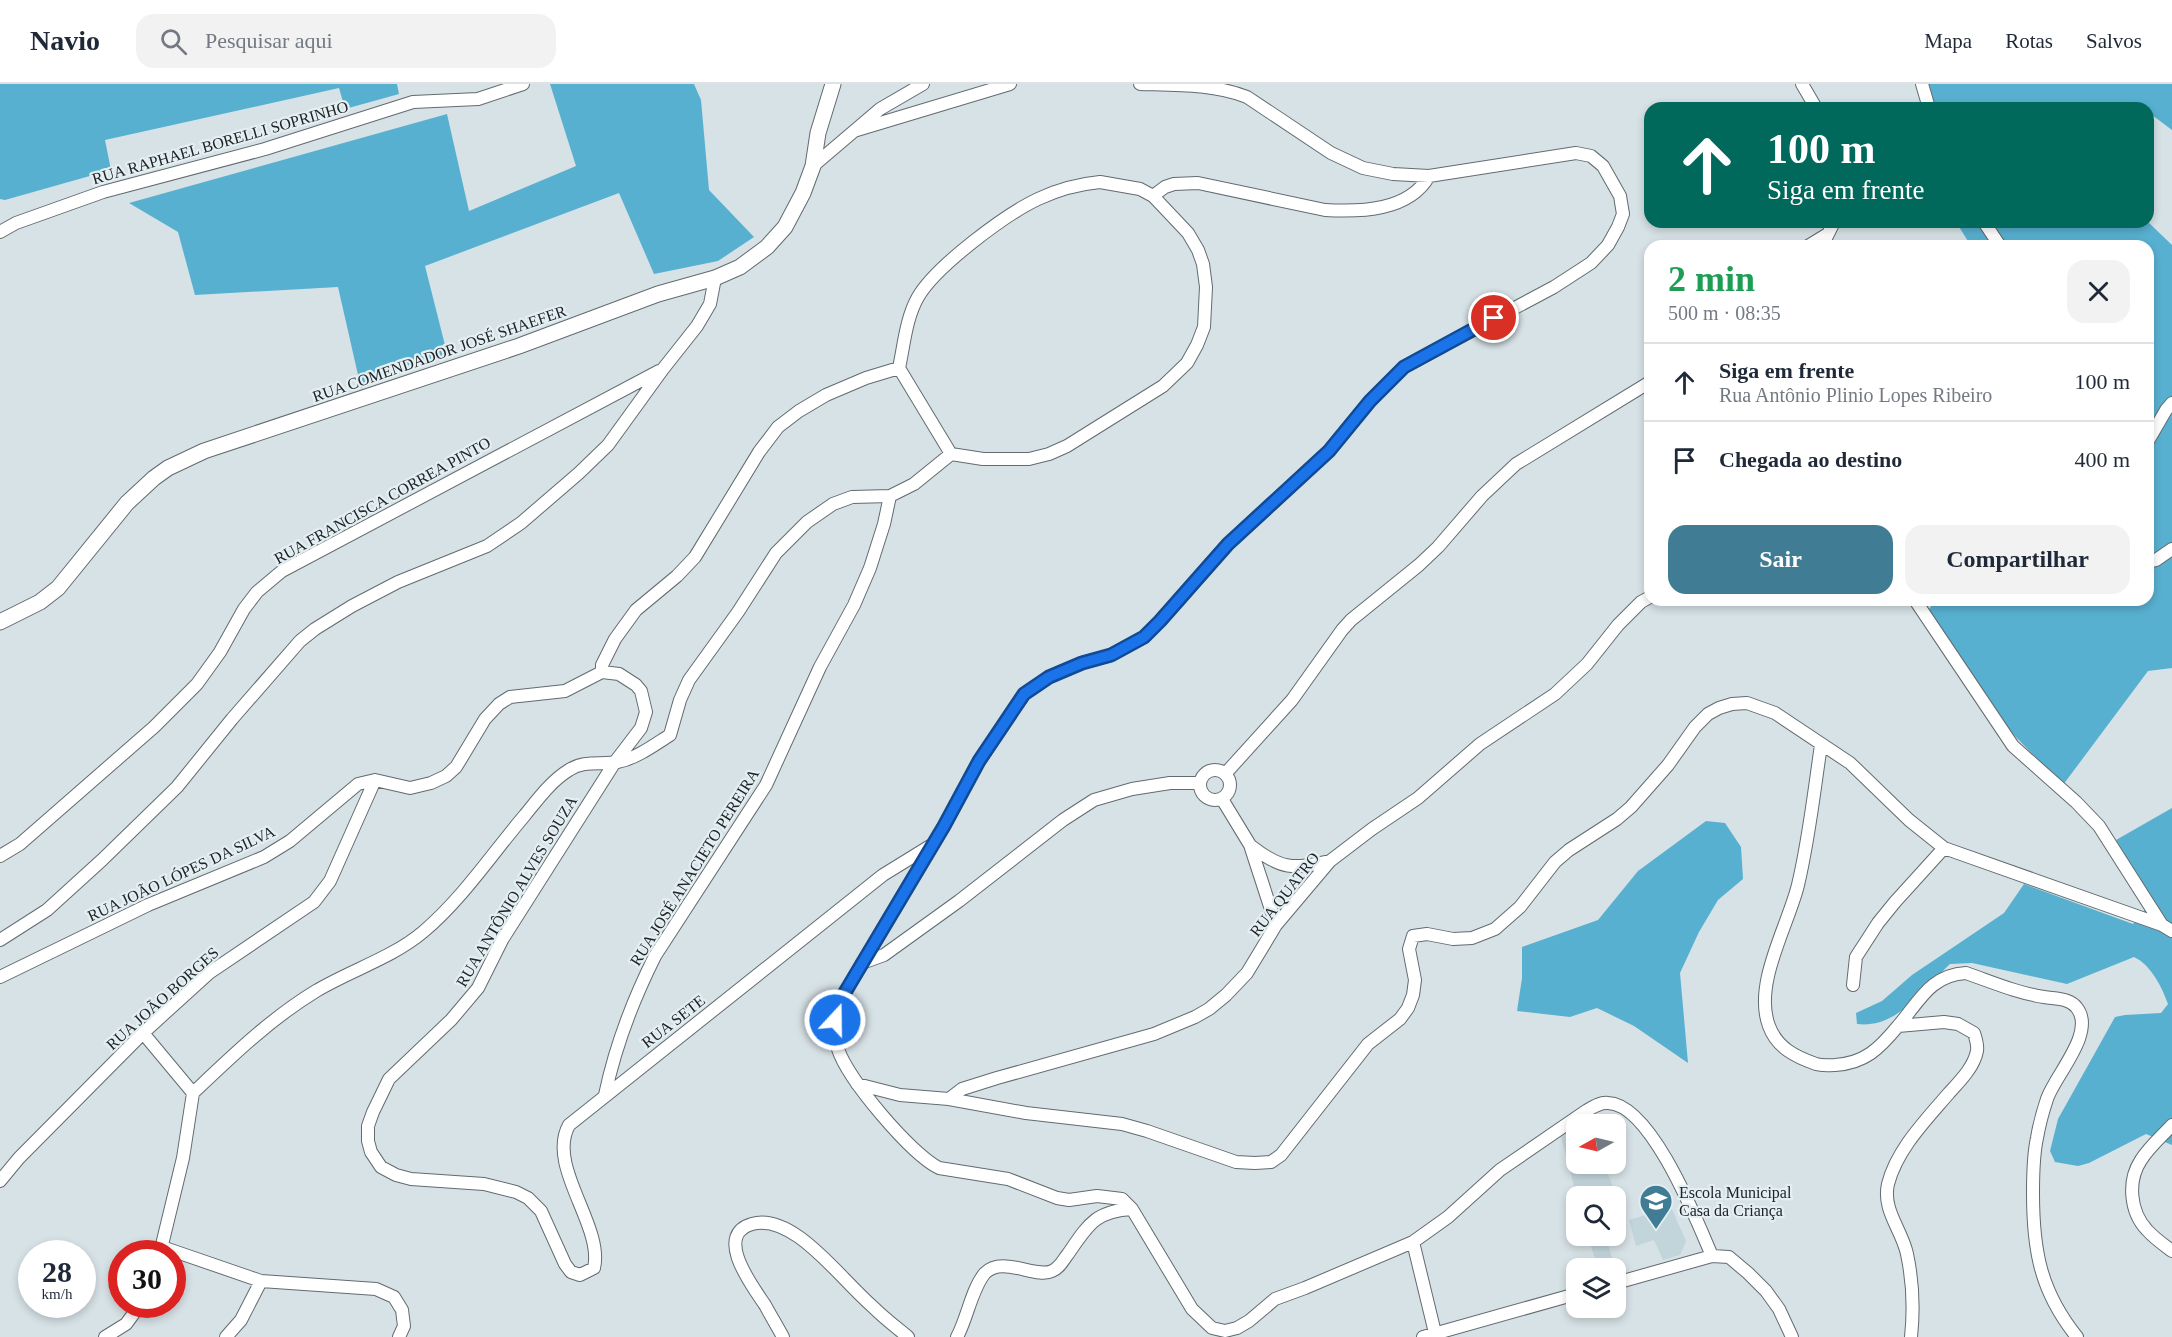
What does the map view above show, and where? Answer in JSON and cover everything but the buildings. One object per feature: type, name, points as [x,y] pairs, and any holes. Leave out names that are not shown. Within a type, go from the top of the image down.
[{"type":"street","name":"RUA RAPHAEL BORELLI SOPRINHO","points":[[0,232],[16,223],[103,192],[265,149],[412,102],[478,99],[523,84]]},
{"type":"street","name":"RUA COMENDADOR JOSÉ SHAEFER","points":[[0,622],[40,602],[58,588],[127,503],[154,478],[177,464],[204,451],[519,346],[658,294],[715,278],[756,256],[767,248],[785,227],[803,193],[813,166],[820,125],[833,84]]},
{"type":"street","points":[[813,166],[880,109],[923,84]]},
{"type":"street","points":[[857,130],[1010,84]]},
{"type":"street","points":[[1140,84],[1207,86],[1233,91],[1247,97],[1330,153],[1363,168],[1393,174],[1429,176],[1566,154],[1584,154],[1591,156],[1603,166],[1612,179],[1620,196],[1623,214],[1608,245],[1590,263],[1554,287],[1404,367],[1370,401],[1329,451],[1228,544],[1144,637],[1111,655],[1082,663],[1049,677],[1024,694],[979,761],[944,826],[841,999],[835,1020],[838,1048],[844,1065],[894,1128],[929,1163],[939,1168],[1001,1177],[1057,1198],[1069,1200],[1097,1196],[1122,1198],[1132,1209],[1192,1309],[1212,1328],[1225,1331],[1250,1321],[1275,1299],[1413,1242],[1448,1217],[1500,1170],[1598,1104],[1617,1105],[1631,1114],[1644,1128],[1673,1168],[1712,1256]]},
{"type":"street","points":[[1802,84],[1812,102]]},
{"type":"street","points":[[1922,84],[1927,102]]},
{"type":"street","points":[[1153,196],[1165,186],[1198,183],[1325,210],[1343,211],[1377,208],[1401,201],[1422,188],[1429,176]]},
{"type":"street","points":[[163,1240],[183,1158],[193,1093],[252,1036],[279,1016],[316,991],[391,953],[423,931],[464,892],[549,786],[563,774],[580,765],[615,762],[644,752],[670,735],[680,700],[689,680],[738,612],[776,553],[807,522],[833,504],[852,497],[890,496],[914,484],[951,454],[984,459],[1029,459],[1067,447],[1163,386],[1187,363],[1204,327],[1206,287],[1203,264],[1188,233],[1153,196],[1140,189],[1100,182],[1080,184],[1038,199],[959,252],[919,296],[911,313],[899,368],[951,454]]},
{"type":"street","points":[[1816,240],[1831,228]]},
{"type":"street","points":[[0,940],[47,910],[177,787],[300,640],[352,606],[398,582],[487,546],[521,523],[550,499],[608,445],[705,315],[714,293],[715,278]]},
{"type":"street","points":[[375,780],[410,788],[431,783],[446,776],[456,767],[486,719],[499,704],[510,697],[565,690],[602,672],[602,665],[615,639],[636,610],[677,576],[695,557],[759,452],[778,427],[798,411],[826,395],[866,378],[899,368]]},
{"type":"street","name":"RUA FRANCISCA CORREA PINTO","points":[[0,856],[29,837],[154,727],[197,684],[220,652],[244,609],[257,592],[282,571],[663,369]]},
{"type":"street","points":[[1225,774],[1292,700],[1342,630],[1438,547],[1499,479],[1516,464],[1644,386]]},
{"type":"street","points":[[2154,431],[2172,403]]},
{"type":"street","name":"RUA JOSÉ ANACIETO PEREIRA","points":[[605,1095],[612,1063],[646,974],[667,937],[766,785],[820,666],[854,605],[870,568],[890,496]]},
{"type":"street","points":[[2154,560],[2172,549]]},
{"type":"street","name":"RUA QUATRO","points":[[949,1099],[962,1089],[1154,1034],[1209,1009],[1226,995],[1246,973],[1276,926],[1330,861],[1418,798],[1480,744],[1555,694],[1587,664],[1618,626],[1644,600]]},
{"type":"street","points":[[1919,606],[2013,746],[2076,802],[2099,826],[2167,928]]},
{"type":"street","name":"RUA ANTÔNIO ALVES SOUZA","points":[[580,1275],[571,1272],[541,1211],[528,1198],[516,1192],[484,1184],[411,1179],[396,1175],[381,1167],[371,1152],[368,1126],[389,1079],[451,1020],[478,988],[502,940],[615,762],[645,719],[645,704],[636,685],[620,674],[602,672]]},
{"type":"street","points":[[857,1084],[900,1095],[949,1099],[1026,1113],[1122,1124],[1236,1162],[1271,1162],[1281,1155],[1368,1044],[1400,1019],[1408,1008],[1415,980],[1409,949],[1413,936],[1427,934],[1453,939],[1472,938],[1502,924],[1520,907],[1555,862],[1578,843],[1617,819],[1631,807],[1708,714],[1732,704],[1756,705],[1775,712],[1792,723],[1850,763],[1909,820],[1944,848],[2167,928]]},
{"type":"street","points":[[1821,745],[1808,836],[1797,888],[1767,980],[1764,1003],[1768,1026],[1780,1045],[1798,1058],[1821,1066],[1852,1063],[1880,1048],[1924,992],[1943,978],[1954,974],[1966,973],[2036,996],[2069,1001],[2077,1008],[2081,1016],[2082,1028],[2078,1042],[2047,1097],[2036,1139],[2033,1209],[2037,1260],[2045,1284],[2062,1319],[2077,1337]]},
{"type":"street","points":[[1216,770],[1225,774],[1230,787],[1226,796],[1213,800],[1204,796],[1200,783],[1207,772],[1216,770]]},
{"type":"street","name":"RUA JOÃO LÓPES DA SILVA","points":[[0,977],[148,905],[264,857],[290,841],[358,784],[375,780]]},
{"type":"street","name":"RUA JOÃO BORGES","points":[[0,1181],[19,1158],[143,1034],[209,973],[314,902],[330,881],[375,780]]},
{"type":"street","points":[[862,963],[884,955],[959,901],[1063,820],[1094,800],[1151,786],[1170,783],[1200,783]]},
{"type":"street","points":[[1222,799],[1250,845],[1276,926]]},
{"type":"street","name":"RUA SETE","points":[[580,1275],[594,1268],[596,1261],[593,1242],[567,1165],[564,1148],[565,1132],[570,1125],[883,875],[931,845]]},
{"type":"street","points":[[1250,845],[1275,863],[1290,867],[1303,867],[1330,861]]},
{"type":"street","points":[[1853,985],[1856,957],[1878,923],[1944,848]]},
{"type":"street","points":[[1898,1026],[1944,1022],[1958,1024],[1974,1033],[1977,1052],[1969,1068],[1904,1148],[1888,1184],[1889,1210],[1907,1252],[1912,1282],[1911,1337]]},
{"type":"street","points":[[143,1034],[193,1093]]},
{"type":"street","points":[[2172,1125],[2141,1160],[2133,1179],[2133,1202],[2138,1218],[2147,1230],[2172,1251]]},
{"type":"street","points":[[957,1337],[979,1284],[992,1268],[1014,1267],[1047,1272],[1054,1270],[1060,1266],[1080,1236],[1100,1216],[1109,1212],[1132,1209]]},
{"type":"street","points":[[783,1337],[742,1269],[736,1253],[736,1239],[741,1230],[752,1224],[766,1223],[781,1226],[800,1238],[826,1260],[873,1308],[908,1337]]},
{"type":"street","points":[[1413,1242],[1432,1336],[1566,1297]]},
{"type":"street","points":[[1626,1280],[1712,1256],[1729,1257],[1748,1273],[1779,1309],[1792,1337]]},
{"type":"street","points":[[186,1258],[261,1281],[376,1289],[394,1297],[402,1310],[404,1326],[399,1337]]},
{"type":"street","points":[[226,1337],[241,1320],[261,1281]]},
{"type":"street","points":[[105,1337],[126,1324],[131,1318]]},
{"type":"shaded area","points":[[0,84],[397,84],[399,94],[345,109],[339,88],[105,140],[111,170],[5,200],[0,199]]},
{"type":"shaded area","points":[[550,84],[694,84],[701,100],[709,190],[754,237],[718,261],[654,274],[619,193],[425,266],[448,357],[395,368],[361,388],[338,287],[195,295],[178,232],[129,203],[447,114],[469,211],[576,166]]},
{"type":"shaded area","points":[[1921,84],[2172,84],[2172,130],[2154,116],[2154,102],[1924,102]]},
{"type":"shaded area","points":[[1960,228],[2154,228],[2172,245],[2172,668],[2148,671],[2063,785],[2004,725],[1928,611],[1931,606],[2154,606],[2154,240],[1967,240]]},
{"type":"shaded area","points":[[2172,808],[2172,1145],[2146,1134],[2089,1163],[2078,1166],[2055,1162],[2050,1151],[2058,1119],[2115,1017],[2161,1013],[2168,1004],[2151,971],[2134,957],[2067,984],[1972,963],[1950,964],[1920,995],[1897,1014],[1871,1024],[1857,1024],[1856,1013],[1882,1001],[1912,975],[2004,913],[2024,884],[2133,924],[2153,900],[2116,840]]},
{"type":"shaded area","points":[[1706,821],[1725,823],[1741,847],[1743,879],[1718,900],[1699,932],[1680,973],[1688,1063],[1634,1026],[1597,1008],[1570,1017],[1517,1011],[1522,978],[1522,947],[1598,920],[1638,871]]},
{"type":"shaded area","points":[[1566,1133],[1566,1156],[1561,1137]]},
{"type":"shaded area","points":[[1571,1174],[1608,1174],[1613,1186],[1574,1186]]},
{"type":"shaded area","name":"Escola Municipal Casa da Criança","points":[[1671,1207],[1686,1241],[1680,1255],[1663,1260],[1654,1240],[1636,1246],[1629,1220]]},
{"type":"shaded area","points":[[1591,1246],[1609,1246],[1612,1258],[1595,1258]]},
{"type":"place","name":"Escola Municipal Casa da Criança","points":[[1656,1230]]},
{"type":"route","points":[[835,1020],[841,999],[944,826],[979,761],[1024,694],[1049,677],[1082,663],[1111,655],[1144,637],[1228,544],[1329,451],[1385,384],[1404,367],[1494,318]]}]
